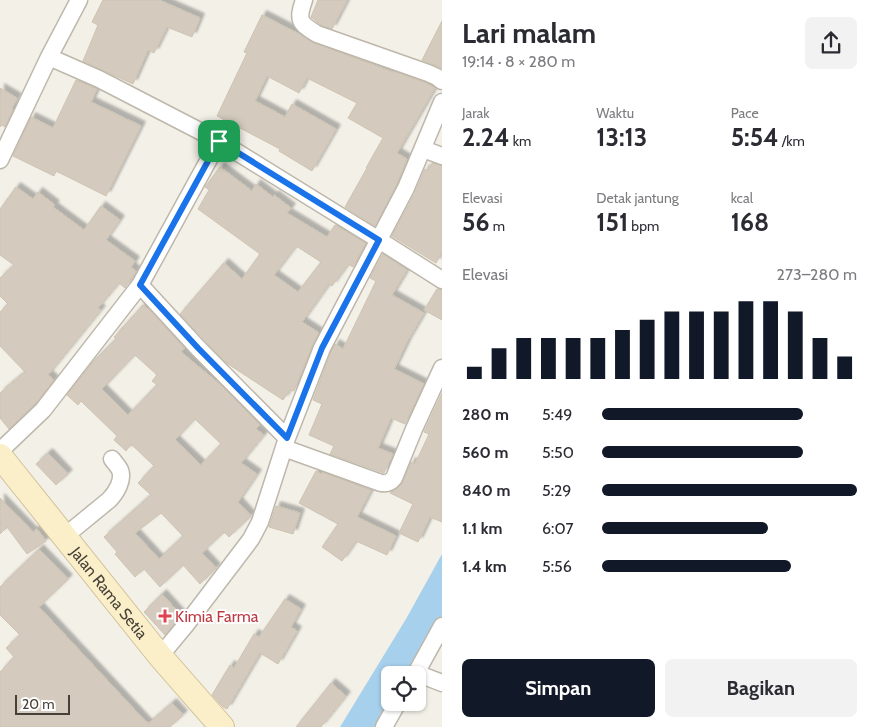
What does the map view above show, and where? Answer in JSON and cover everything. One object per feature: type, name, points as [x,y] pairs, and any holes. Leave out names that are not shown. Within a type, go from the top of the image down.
[{"type":"street","points":[[0,160],[49,57],[79,0]]},
{"type":"street","points":[[304,0],[301,8],[301,22],[317,34],[428,73],[442,81]]},
{"type":"street","points":[[49,57],[99,79],[219,141],[442,280]]},
{"type":"street","points":[[160,656],[251,539],[260,522],[286,443],[322,348],[406,188],[424,149],[442,102]]},
{"type":"street","points":[[0,451],[43,410],[140,285],[219,141]]},
{"type":"street","points":[[424,149],[442,156]]},
{"type":"street","points":[[140,285],[286,443],[380,483],[391,482],[394,478],[442,368]]},
{"type":"street","name":"Jalan Rama Setia","points":[[0,456],[160,656],[222,727]]},
{"type":"street","points":[[65,536],[115,494],[121,477],[120,470],[112,459]]},
{"type":"street","points":[[420,666],[442,626]]},
{"type":"street","points":[[426,678],[442,683]]},
{"type":"street","points":[[384,727],[393,711]]},
{"type":"water","points":[[442,554],[442,616],[413,666],[381,666],[381,711],[386,711],[378,727],[340,727],[406,619]]},
{"type":"building","points":[[103,0],[159,0],[200,18],[192,37],[167,27],[154,53],[148,50],[133,84],[83,61],[98,25],[92,22]]},
{"type":"building","points":[[318,0],[347,0],[332,29],[321,25],[311,17]]},
{"type":"building","points":[[262,15],[314,43],[424,82],[435,88],[397,153],[407,159],[397,184],[375,226],[345,207],[383,138],[348,118],[357,103],[307,78],[299,93],[267,76],[255,101],[285,117],[292,104],[336,129],[312,171],[279,151],[280,149],[217,116],[247,53],[244,52]]},
{"type":"building","points":[[442,21],[442,68],[422,60]]},
{"type":"building","points":[[76,80],[97,89],[91,102],[141,126],[106,196],[56,171],[54,176],[13,156],[31,117],[53,128]]},
{"type":"building","points":[[0,88],[17,98],[5,127],[2,125],[0,127]]},
{"type":"building","points":[[432,163],[442,166],[442,252],[436,263],[392,236],[415,193],[425,169],[428,171]]},
{"type":"building","points":[[220,167],[252,191],[256,184],[273,197],[274,195],[291,208],[287,213],[327,237],[335,225],[366,243],[353,267],[348,264],[332,286],[329,284],[302,322],[319,333],[294,391],[290,390],[283,400],[225,362],[180,314],[224,263],[242,279],[260,254],[198,209],[209,190],[205,187]],"holes":[[[296,246],[321,262],[298,292],[274,275]]]},
{"type":"building","points":[[16,187],[33,199],[38,192],[55,205],[53,207],[84,230],[101,206],[120,220],[106,240],[135,261],[131,267],[136,271],[125,288],[119,283],[98,308],[101,310],[48,375],[54,380],[36,403],[9,429],[0,418],[0,393],[25,372],[0,346],[0,312],[8,304],[0,296],[0,278],[14,265],[0,255],[0,209]]},
{"type":"building","points":[[383,254],[407,270],[392,295],[424,313],[394,369],[424,384],[405,424],[391,418],[378,448],[393,454],[384,473],[330,454],[334,446],[309,435],[322,404],[313,400],[331,352],[335,344],[343,349],[376,281],[370,278]]},
{"type":"building","points":[[437,289],[442,290],[442,320],[424,310]]},
{"type":"building","points":[[143,305],[152,312],[184,348],[181,352],[222,386],[260,425],[256,429],[264,435],[241,463],[257,474],[238,502],[251,516],[229,537],[224,532],[202,553],[216,568],[200,584],[183,565],[160,587],[144,569],[135,577],[115,554],[117,552],[104,537],[151,495],[138,483],[154,466],[131,444],[126,451],[114,440],[117,436],[81,401],[78,405],[67,395],[92,363],[116,339],[114,337]],"holes":[[[135,355],[157,375],[152,381],[157,385],[128,415],[102,389]],[[195,419],[221,444],[201,465],[175,440]],[[161,513],[183,536],[159,559],[135,533]]]},
{"type":"building","points":[[442,393],[442,522],[430,517],[418,542],[399,533],[413,504],[390,493],[402,484],[411,462],[415,464],[429,434],[424,432]]},
{"type":"building","points":[[48,453],[68,474],[56,485],[36,464]]},
{"type":"building","points":[[316,471],[371,490],[357,517],[396,536],[387,555],[356,541],[342,561],[322,547],[338,524],[299,503]]},
{"type":"building","points":[[0,498],[33,532],[37,529],[46,541],[27,554],[7,527],[0,534]]},
{"type":"building","points":[[276,506],[300,513],[293,534],[269,527]]},
{"type":"building","points":[[39,549],[68,579],[39,607],[148,724],[172,703],[183,715],[170,727],[0,727],[0,672],[14,657],[6,648],[20,635],[0,615],[0,587]]},
{"type":"building","name":"Kimia Farma","points":[[162,594],[181,615],[165,635],[144,612]]},
{"type":"building","points":[[285,599],[301,609],[291,627],[297,631],[278,664],[260,653],[227,709],[223,707],[212,695],[230,665],[234,668],[254,634],[259,637]]},
{"type":"building","points":[[331,683],[346,696],[321,727],[296,727]]},
{"type":"place","name":"Kimia Farma","points":[[165,616]]},
{"type":"route","points":[[219,141],[379,240],[322,348],[287,438],[198,348],[140,285],[219,141]]}]
